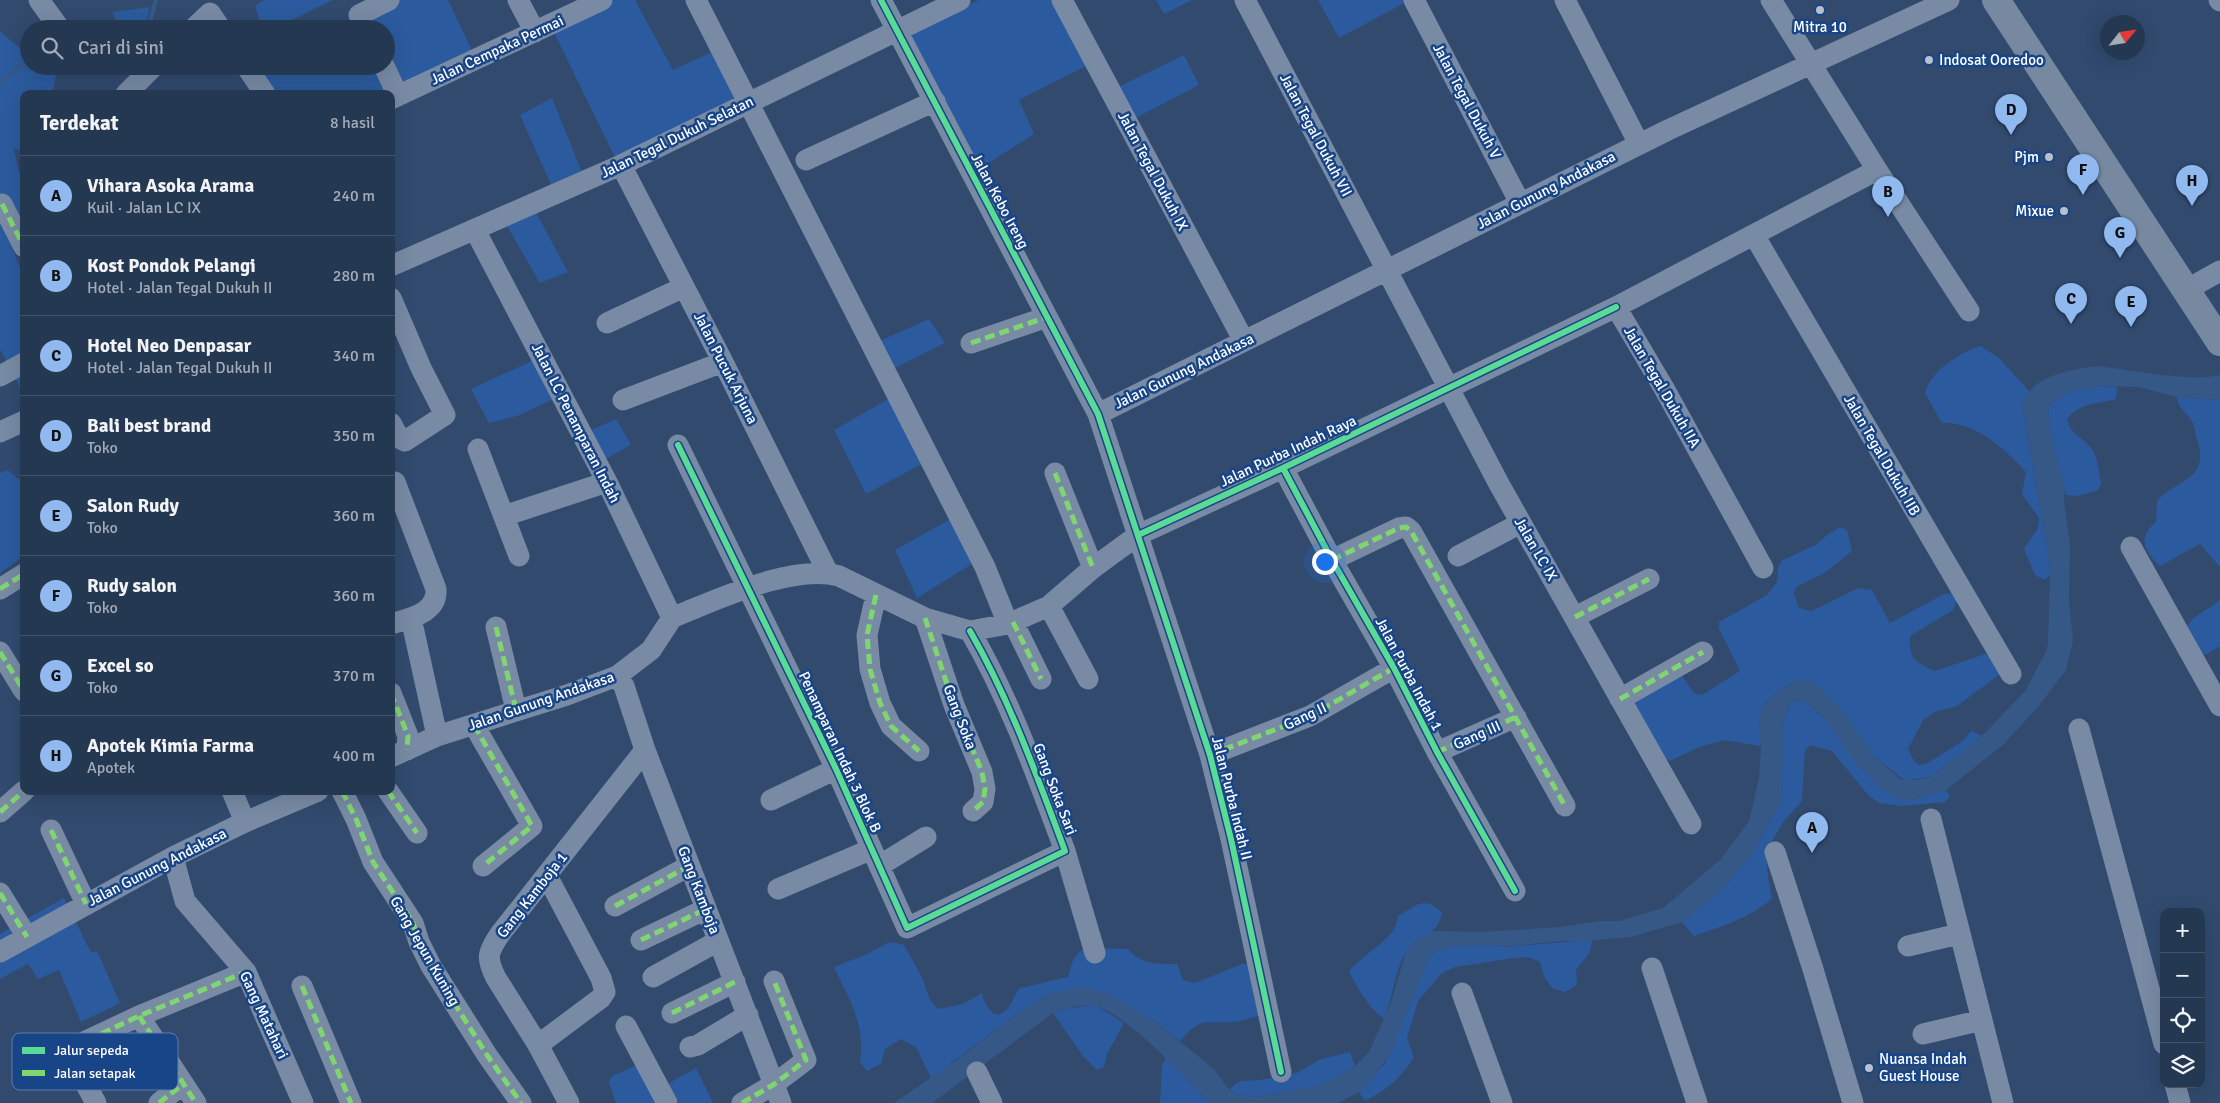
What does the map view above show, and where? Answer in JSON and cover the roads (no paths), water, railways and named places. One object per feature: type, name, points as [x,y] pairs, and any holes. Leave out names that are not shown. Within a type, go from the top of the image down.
[{"type":"main road","points":[[1996,0],[2220,342]]},
{"type":"street","points":[[39,0],[53,20]]},
{"type":"street","points":[[359,15],[388,0]]},
{"type":"street","points":[[518,0],[535,32]]},
{"type":"street","name":"Jalan Cempaka Permai","points":[[395,98],[602,0]]},
{"type":"street","points":[[696,0],[985,566],[1011,623],[1042,680]]},
{"type":"street","name":"Jalan Kebo Ireng","points":[[881,0],[935,101],[984,200],[1098,414]]},
{"type":"street","name":"Jalan Tegal Dukuh Selatan","points":[[395,264],[620,165],[960,0]]},
{"type":"street","name":"Jalan Tegal Dukuh IX","points":[[1062,0],[1244,342]]},
{"type":"street","name":"Jalan Tegal Dukuh VII","points":[[1246,0],[1386,270]]},
{"type":"street","name":"Jalan Tegal Dukuh V","points":[[1414,0],[1520,203]]},
{"type":"street","points":[[1565,0],[1639,144]]},
{"type":"street","points":[[1771,0],[1877,170],[1969,311]]},
{"type":"street","name":"Jalan Gunung Andakasa","points":[[1138,535],[1098,414],[1639,144],[1949,0]]},
{"type":"street","points":[[202,20],[210,12],[215,20]]},
{"type":"street","points":[[130,90],[145,75]]},
{"type":"street","points":[[252,75],[262,90]]},
{"type":"street","points":[[387,75],[392,90]]},
{"type":"street","points":[[806,160],[935,101]]},
{"type":"street","name":"Jalan Pucuk Arjuna","points":[[620,165],[723,362],[828,573]]},
{"type":"street","points":[[1616,307],[1877,170]]},
{"type":"street","points":[[2,204],[20,239]]},
{"type":"street","name":"Jalan LC Penamparan Indah","points":[[475,230],[607,482],[672,618]]},
{"type":"street","name":"Jalan Tegal Dukuh IIB","points":[[1754,235],[2011,674]]},
{"type":"street","name":"Jalan LC IX","points":[[1386,270],[1521,523],[1691,824]]},
{"type":"street","points":[[2186,290],[2220,270]]},
{"type":"street","points":[[607,323],[684,287]]},
{"type":"street","points":[[395,307],[421,368],[445,415],[405,441],[399,438],[395,431]]},
{"type":"street","name":"Jalan Purba Indah Raya","points":[[1138,535],[1283,468],[1616,307]]},
{"type":"street","name":"Jalan Tegal Dukuh IIA","points":[[1616,307],[1763,568]]},
{"type":"street","points":[[971,343],[1048,317]]},
{"type":"street","points":[[623,400],[723,362]]},
{"type":"street","points":[[0,376],[20,365]]},
{"type":"street","points":[[0,432],[20,423]]},
{"type":"street","name":"Penamparan Indah 3 Blok B","points":[[678,445],[746,588],[836,769],[907,928]]},
{"type":"street","points":[[478,449],[519,556]]},
{"type":"street","name":"Jalan Purba Indah 1","points":[[1283,468],[1332,560],[1394,668],[1437,752],[1514,891]]},
{"type":"street","points":[[1055,473],[1093,568]]},
{"type":"street","points":[[395,482],[436,589],[436,600],[428,609],[401,621],[438,736]]},
{"type":"street","points":[[504,516],[607,482]]},
{"type":"street","points":[[1458,556],[1521,523]]},
{"type":"street","points":[[1332,560],[1399,528],[1406,527],[1411,531],[1565,806]]},
{"type":"street","points":[[672,618],[746,588],[801,575],[828,573],[839,576],[925,618],[970,631],[1011,623],[1049,606],[1093,568],[1138,535]]},
{"type":"street","name":"Jalan Purba Indah II","points":[[1138,535],[1210,755],[1231,840],[1281,1072]]},
{"type":"street","points":[[2131,547],[2220,706]]},
{"type":"street","points":[[0,589],[20,576]]},
{"type":"street","points":[[1575,617],[1649,579]]},
{"type":"street","points":[[876,595],[867,635],[870,669],[880,703],[891,726],[919,751]]},
{"type":"street","points":[[1049,606],[1088,679]]},
{"type":"street","name":"Jalan Gunung Andakasa","points":[[399,754],[438,736],[567,695],[617,676],[651,650],[672,618]]},
{"type":"street","name":"Gang Soka","points":[[925,618],[954,705],[984,782],[983,802],[973,812]]},
{"type":"street","points":[[496,627],[516,710]]},
{"type":"street","name":"Gang Soka Sari","points":[[907,928],[1065,851],[1034,767],[997,682],[970,631]]},
{"type":"street","points":[[0,652],[20,684]]},
{"type":"street","points":[[1620,699],[1703,652]]},
{"type":"street","name":"Gang II","points":[[1210,755],[1310,716],[1394,668]]},
{"type":"street","name":"Gang Kamboja","points":[[617,676],[624,686],[689,866],[777,1094]]},
{"type":"street","points":[[395,703],[408,736],[399,754]]},
{"type":"street","name":"Gang III","points":[[1437,752],[1516,717]]},
{"type":"street","points":[[474,726],[532,826],[483,866]]},
{"type":"street","points":[[2079,729],[2164,1043]]},
{"type":"street","name":"Gang Kamboja 1","points":[[569,1103],[538,1045],[496,978],[488,958],[489,951],[500,934],[646,750]]},
{"type":"street","points":[[771,800],[836,769]]},
{"type":"street","points":[[0,812],[20,794]]},
{"type":"street","points":[[234,795],[245,822]]},
{"type":"street","name":"Jalan Gunung Andakasa","points":[[0,952],[173,857],[245,822],[309,795]]},
{"type":"street","name":"Gang Jepun Kuning","points":[[344,795],[373,862],[413,923],[418,942],[430,966],[487,1055],[521,1103]]},
{"type":"street","points":[[391,795],[417,833]]},
{"type":"street","points":[[1931,819],[1982,1020],[1999,1102]]},
{"type":"street","points":[[51,830],[86,904]]},
{"type":"street","points":[[778,889],[875,857],[926,837]]},
{"type":"street","points":[[1065,851],[1095,953]]},
{"type":"street","points":[[1775,852],[1812,966],[1853,1103]]},
{"type":"street","name":"Gang Matahari","points":[[173,857],[185,901],[246,972],[303,1103]]},
{"type":"street","points":[[615,906],[689,866]]},
{"type":"street","points":[[538,1045],[601,998],[605,992],[601,978],[547,876]]},
{"type":"street","points":[[0,893],[27,937]]},
{"type":"street","points":[[641,940],[706,909]]},
{"type":"street","points":[[1908,946],[1959,934]]},
{"type":"street","points":[[654,977],[718,941]]},
{"type":"street","points":[[1652,968],[1697,1103]]},
{"type":"street","points":[[103,1033],[139,1016],[246,972]]},
{"type":"street","points":[[742,1103],[777,1094],[806,1060],[774,981]]},
{"type":"street","points":[[672,1014],[735,982]]},
{"type":"street","points":[[302,986],[351,1103]]},
{"type":"street","points":[[1462,993],[1502,1103]]},
{"type":"street","points":[[690,1047],[698,1045],[748,1015]]},
{"type":"street","points":[[139,1016],[150,1033]]},
{"type":"street","points":[[1923,1034],[1982,1020]]},
{"type":"street","points":[[626,1026],[667,1103]]},
{"type":"street","points":[[977,1072],[992,1103]]},
{"type":"street","points":[[178,1075],[196,1103]]},
{"type":"street","points":[[178,1089],[184,1084]]},
{"type":"street","points":[[2176,1088],[2180,1103]]},
{"type":"street","points":[[89,1090],[96,1103]]},
{"type":"street","points":[[159,1103],[176,1090]]},
{"type":"waterway","points":[[150,20],[156,0]]},
{"type":"waterway","points":[[0,82],[20,67]]},
{"type":"place","name":"Mitra 10","points":[[1820,10]]},
{"type":"place","name":"Indosat Ooredoo","points":[[1929,60]]},
{"type":"place","name":"Bali best brand","points":[[2011,135]]},
{"type":"place","name":"Pjm","points":[[2049,157]]},
{"type":"place","name":"Rudy salon","points":[[2083,195]]},
{"type":"place","name":"Apotek Kimia Farma","points":[[2192,206]]},
{"type":"place","name":"Mixue","points":[[2064,211]]},
{"type":"place","name":"Kost Pondok Pelangi","points":[[1888,217]]},
{"type":"place","name":"Excel so","points":[[2120,258]]},
{"type":"place","name":"Hotel Neo Denpasar","points":[[2071,324]]},
{"type":"place","name":"Salon Rudy","points":[[2131,327]]},
{"type":"place","name":"Vihara Asoka Arama","points":[[1812,853]]},
{"type":"place","name":"Nuansa Indah Guest House","points":[[1869,1068]]}]
